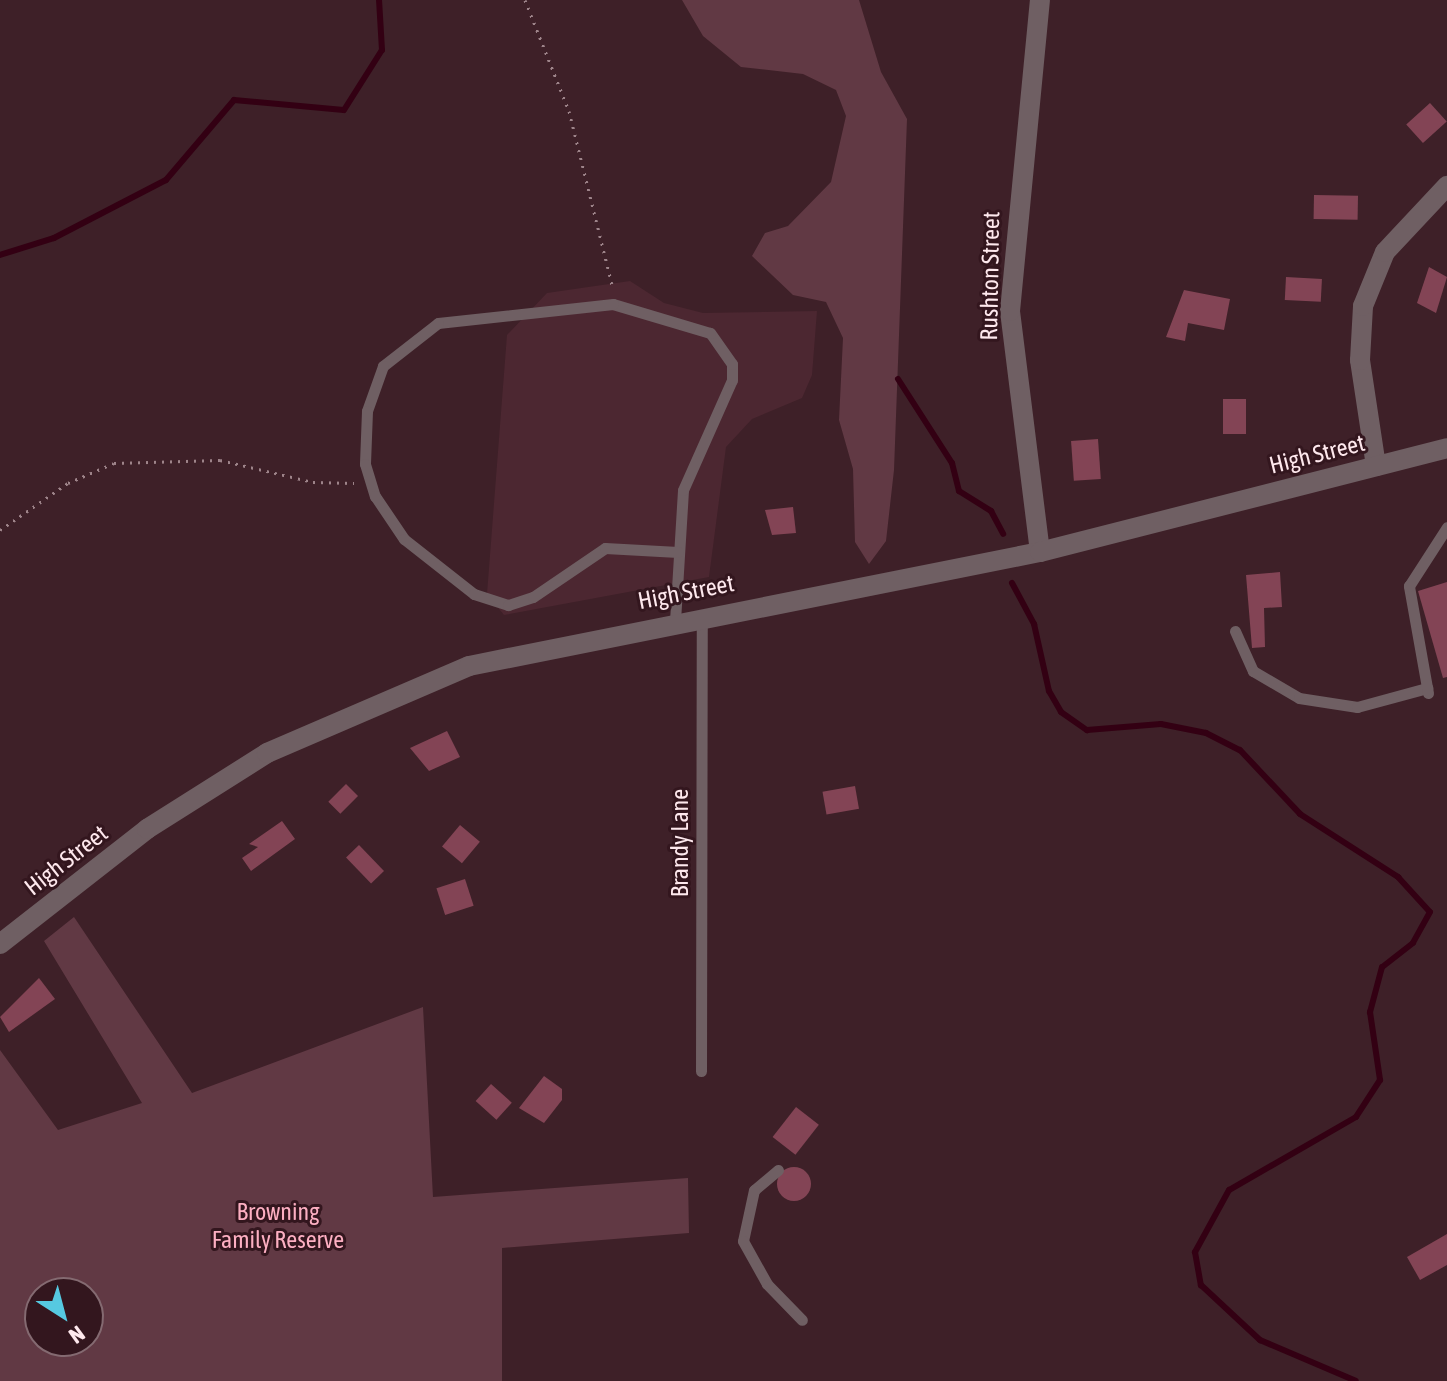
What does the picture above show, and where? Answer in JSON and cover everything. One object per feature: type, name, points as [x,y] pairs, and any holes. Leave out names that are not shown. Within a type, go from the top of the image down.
[{"type":"street","name":"Rushton Street","points":[[1040,0],[1010,311],[1040,552]]},
{"type":"street","points":[[1376,466],[1360,360],[1367,292],[1399,234],[1447,186]]},
{"type":"street","name":"High Street","points":[[0,944],[147,829],[329,723],[469,666],[675,621],[1040,552],[1447,448]]},
{"type":"lane","points":[[675,621],[683,490],[728,401],[732,364],[724,347],[691,322],[613,304],[438,323],[417,333],[383,366],[367,411],[371,483],[404,539],[474,594],[508,605],[605,548],[678,552]]},
{"type":"lane","points":[[1235,631],[1253,671],[1299,698],[1357,707],[1427,691],[1409,586],[1447,527]]},
{"type":"lane","name":"Brandy Lane","points":[[701,1071],[702,616]]},
{"type":"lane","points":[[778,1170],[754,1190],[743,1241],[767,1284],[802,1320]]},
{"type":"path","points":[[525,0],[580,148],[613,304]]},
{"type":"path","points":[[0,530],[68,483],[114,463],[220,460],[313,482],[371,483]]},
{"type":"shaded area","points":[[630,281],[664,303],[703,313],[817,311],[812,375],[802,398],[752,419],[726,447],[709,577],[504,615],[487,594],[507,335],[547,293]]},
{"type":"green space","points":[[682,0],[859,0],[881,72],[907,119],[894,470],[886,541],[869,564],[855,542],[853,469],[839,420],[843,338],[826,302],[793,295],[752,256],[765,233],[788,226],[831,182],[846,116],[836,90],[803,74],[741,67],[703,36]]},
{"type":"green space","name":"Browning Family Reserve","points":[[74,917],[192,1093],[423,1007],[433,1197],[688,1178],[689,1233],[502,1248],[502,1381],[0,1381],[0,1050],[58,1130],[142,1103],[44,941]]},
{"type":"building","points":[[1430,103],[1447,122],[1423,143],[1406,124]]},
{"type":"building","points":[[1314,195],[1358,196],[1358,220],[1314,219]]},
{"type":"building","points":[[1429,267],[1447,277],[1436,313],[1417,303]]},
{"type":"building","points":[[1286,277],[1322,279],[1321,302],[1285,300]]},
{"type":"building","points":[[1184,290],[1230,299],[1224,330],[1188,323],[1185,341],[1166,337]]},
{"type":"building","points":[[1223,399],[1246,399],[1246,434],[1223,434]]},
{"type":"building","points":[[1098,439],[1101,479],[1074,481],[1071,441]]},
{"type":"building","points":[[793,507],[796,533],[772,535],[765,510]]},
{"type":"building","points":[[1280,572],[1282,607],[1264,608],[1265,647],[1252,648],[1246,575]]},
{"type":"building","points":[[1447,582],[1447,677],[1443,678],[1418,591]]},
{"type":"building","points":[[447,731],[460,757],[429,771],[410,748]]},
{"type":"building","points":[[346,784],[358,796],[340,814],[328,802]]},
{"type":"building","points":[[855,786],[859,809],[826,814],[823,792]]},
{"type":"building","points":[[282,821],[295,839],[251,871],[242,858],[258,847],[249,844]]},
{"type":"building","points":[[460,825],[480,842],[462,863],[442,846]]},
{"type":"building","points":[[359,845],[384,871],[371,883],[346,858]]},
{"type":"building","points":[[465,879],[474,906],[445,915],[436,888]]},
{"type":"building","points":[[39,978],[55,999],[9,1032],[0,1017]]},
{"type":"building","points":[[544,1076],[562,1089],[562,1100],[544,1123],[519,1108]]},
{"type":"building","points":[[491,1084],[512,1103],[496,1120],[476,1101]]},
{"type":"building","points":[[796,1107],[819,1125],[795,1155],[773,1137]]},
{"type":"building","points":[[794,1167],[806,1172],[811,1184],[806,1196],[794,1201],[782,1196],[777,1184],[782,1172]]},
{"type":"building","points":[[1447,1234],[1447,1265],[1420,1280],[1407,1257]]},
{"type":"waterway","points":[[0,255],[54,238],[166,180],[234,100],[344,110],[382,50],[379,0]]},
{"type":"waterway","points":[[898,379],[952,463],[959,491],[991,511],[1003,534]]},
{"type":"waterway","points":[[1012,583],[1034,624],[1049,691],[1061,712],[1087,730],[1161,724],[1206,733],[1240,750],[1300,814],[1398,877],[1430,912],[1413,943],[1382,967],[1370,1012],[1380,1080],[1356,1117],[1229,1190],[1195,1252],[1201,1285],[1260,1340],[1356,1381]]}]
